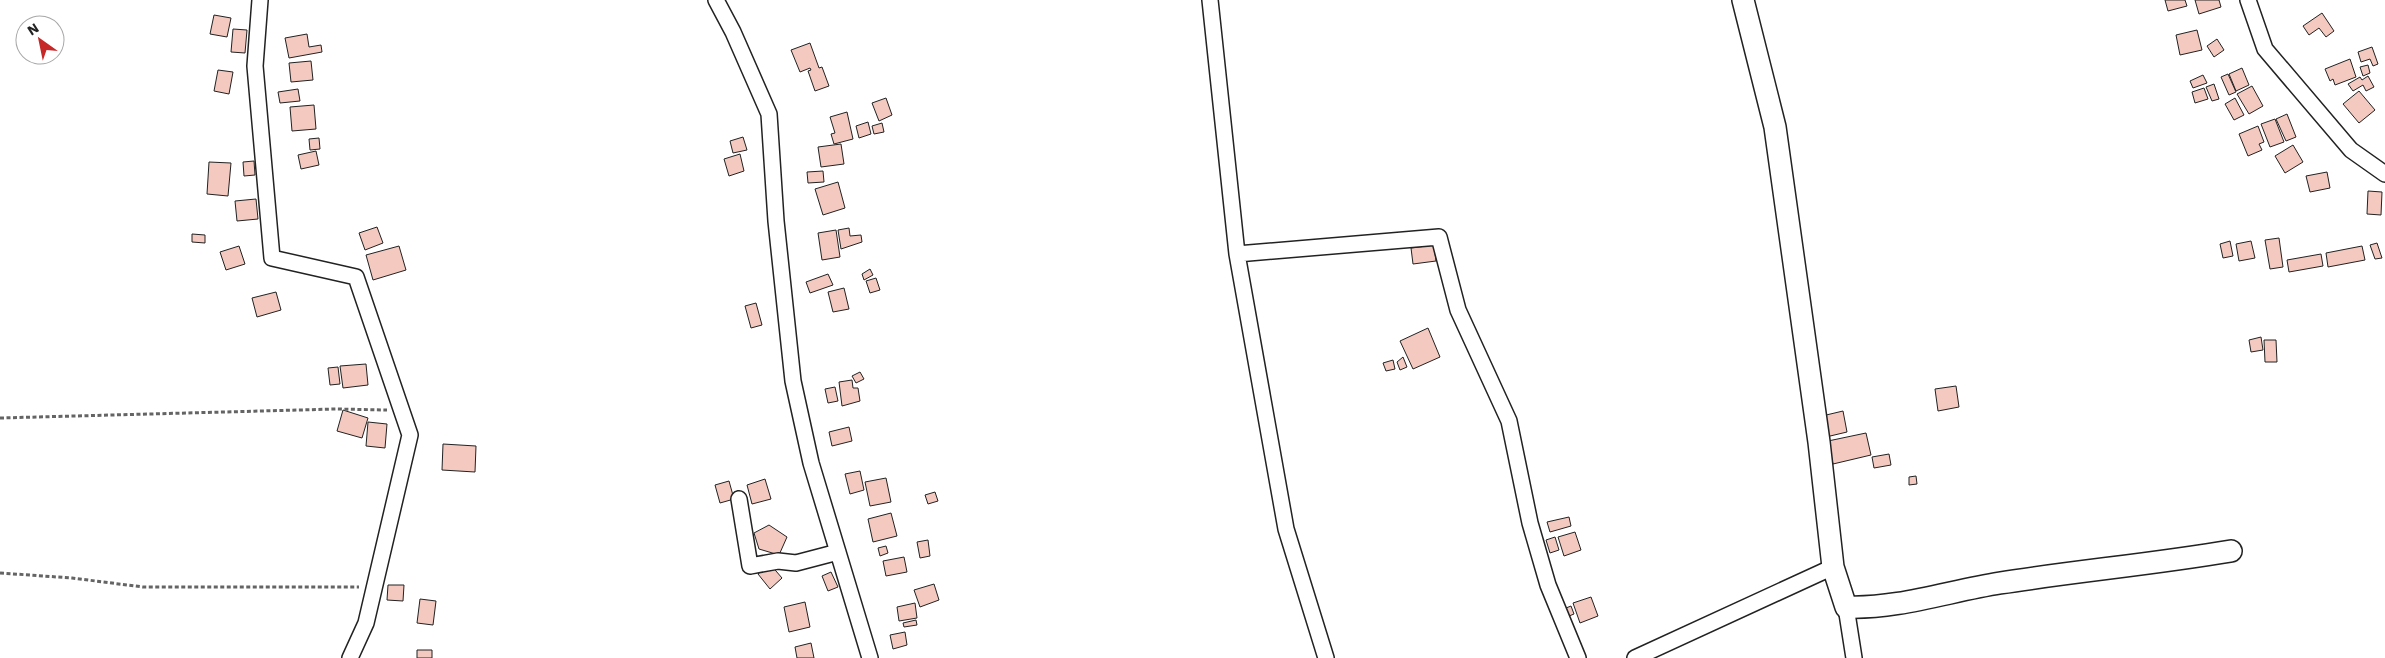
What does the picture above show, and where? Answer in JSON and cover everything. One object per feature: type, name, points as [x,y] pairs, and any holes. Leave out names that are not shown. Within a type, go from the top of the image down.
[{"type":"street","points":[[260,0],[255,66],[272,258],[356,277],[410,435],[366,623],[350,658]]},
{"type":"street","points":[[716,0],[733,32],[769,114],[776,221],[793,381],[811,463],[870,658]]},
{"type":"street","points":[[1210,0],[1237,254],[1286,529],[1326,658]]},
{"type":"street","points":[[1743,0],[1774,127],[1819,442],[1833,567],[1846,608],[1854,658]]},
{"type":"street","points":[[2248,0],[2266,49],[2351,150],[2385,174]]},
{"type":"street","points":[[1237,254],[1439,237],[1458,310],[1509,421],[1530,524],[1548,585],[1578,658]]},
{"type":"street","points":[[739,499],[750,566],[778,561],[796,563],[838,552]]},
{"type":"street","points":[[1846,608],[1871,608],[1998,583],[2172,561],[2231,551]]},
{"type":"street","points":[[1634,658],[1833,567]]},
{"type":"path","points":[[0,418],[336,409],[402,410]]},
{"type":"path","points":[[0,573],[72,578],[143,587],[375,587]]},
{"type":"building","points":[[2165,0],[2185,0],[2187,6],[2168,11]]},
{"type":"building","points":[[2195,0],[2219,0],[2221,7],[2199,14]]},
{"type":"building","points":[[2322,13],[2334,31],[2326,37],[2319,28],[2309,35],[2303,26]]},
{"type":"building","points":[[214,15],[231,18],[227,37],[210,34]]},
{"type":"building","points":[[233,29],[247,30],[245,53],[231,52]]},
{"type":"building","points":[[2197,30],[2202,50],[2180,55],[2176,35]]},
{"type":"building","points":[[307,34],[309,47],[321,45],[322,52],[289,58],[285,38]]},
{"type":"building","points":[[2217,39],[2224,50],[2214,57],[2207,46]]},
{"type":"building","points":[[810,43],[819,68],[822,67],[829,86],[815,91],[808,71],[811,70],[810,68],[800,72],[791,50]]},
{"type":"building","points":[[2372,47],[2378,64],[2373,66],[2370,59],[2361,62],[2358,52]]},
{"type":"building","points":[[2350,59],[2356,77],[2335,85],[2333,79],[2330,81],[2325,69]]},
{"type":"building","points":[[311,61],[313,80],[291,82],[289,63]]},
{"type":"building","points":[[2368,65],[2370,73],[2363,76],[2360,67]]},
{"type":"building","points":[[2242,68],[2249,85],[2236,91],[2229,74]]},
{"type":"building","points":[[218,70],[233,72],[229,94],[214,91]]},
{"type":"building","points":[[2228,74],[2236,92],[2229,95],[2221,77]]},
{"type":"building","points":[[2203,75],[2207,83],[2193,88],[2190,81]]},
{"type":"building","points":[[2368,76],[2374,87],[2366,91],[2363,85],[2353,91],[2348,84],[2360,77],[2362,80]]},
{"type":"building","points":[[2214,84],[2219,99],[2212,101],[2206,87]]},
{"type":"building","points":[[2252,86],[2263,106],[2249,114],[2237,94]]},
{"type":"building","points":[[2204,88],[2208,99],[2195,103],[2192,92]]},
{"type":"building","points":[[298,89],[300,101],[280,103],[278,92]]},
{"type":"building","points":[[2359,91],[2375,110],[2359,123],[2343,104]]},
{"type":"building","points":[[886,98],[892,115],[879,121],[872,103]]},
{"type":"building","points":[[2235,98],[2244,115],[2234,120],[2225,104]]},
{"type":"building","points":[[314,105],[316,129],[292,131],[290,107]]},
{"type":"building","points":[[847,112],[853,139],[834,144],[831,134],[835,133],[830,117]]},
{"type":"building","points":[[2287,114],[2296,137],[2286,141],[2276,119]]},
{"type":"building","points":[[2275,119],[2284,142],[2270,147],[2261,124]]},
{"type":"building","points":[[868,122],[871,134],[859,138],[856,126]]},
{"type":"building","points":[[882,123],[884,132],[874,134],[872,126]]},
{"type":"building","points":[[2258,126],[2264,142],[2259,144],[2262,150],[2248,156],[2239,134]]},
{"type":"building","points":[[743,137],[747,150],[733,153],[730,141]]},
{"type":"building","points":[[319,138],[320,149],[310,150],[309,139]]},
{"type":"building","points":[[841,144],[844,164],[821,167],[818,147]]},
{"type":"building","points":[[2293,145],[2303,162],[2285,173],[2275,156]]},
{"type":"building","points":[[316,151],[319,165],[301,169],[298,155]]},
{"type":"building","points":[[740,154],[744,171],[729,176],[724,159]]},
{"type":"building","points":[[254,161],[255,175],[244,176],[243,162]]},
{"type":"building","points":[[209,162],[231,163],[228,196],[207,194]]},
{"type":"building","points":[[823,171],[824,182],[808,183],[807,172]]},
{"type":"building","points":[[2327,172],[2330,188],[2310,192],[2306,176]]},
{"type":"building","points":[[838,182],[845,208],[823,215],[815,189]]},
{"type":"building","points":[[2368,191],[2382,192],[2381,215],[2367,214]]},
{"type":"building","points":[[256,199],[258,219],[237,221],[235,201]]},
{"type":"building","points":[[377,227],[383,243],[365,250],[359,233]]},
{"type":"building","points":[[849,228],[850,236],[861,235],[862,242],[841,249],[838,230]]},
{"type":"building","points":[[836,230],[840,257],[822,260],[818,233]]},
{"type":"building","points":[[192,234],[205,235],[205,243],[192,242]]},
{"type":"building","points":[[2279,238],[2283,267],[2270,269],[2265,240]]},
{"type":"building","points":[[2230,241],[2233,256],[2223,258],[2220,244]]},
{"type":"building","points":[[2251,241],[2255,258],[2239,261],[2236,244]]},
{"type":"building","points":[[2377,243],[2382,258],[2375,259],[2370,245]]},
{"type":"building","points":[[1434,245],[1436,261],[1413,264],[1411,248]]},
{"type":"building","points":[[239,246],[245,264],[226,270],[220,252]]},
{"type":"building","points":[[399,246],[406,270],[373,280],[366,255]]},
{"type":"building","points":[[2362,246],[2365,260],[2328,267],[2326,253]]},
{"type":"building","points":[[2321,254],[2323,266],[2289,272],[2287,260]]},
{"type":"building","points":[[870,269],[873,275],[864,280],[862,274]]},
{"type":"building","points":[[828,274],[833,285],[810,293],[806,282]]},
{"type":"building","points":[[876,278],[880,290],[870,293],[866,281]]},
{"type":"building","points":[[844,288],[849,309],[833,312],[828,292]]},
{"type":"building","points":[[276,292],[281,310],[257,317],[252,298]]},
{"type":"building","points":[[756,303],[762,325],[751,328],[745,306]]},
{"type":"building","points":[[1428,328],[1440,357],[1413,369],[1400,341]]},
{"type":"building","points":[[2261,337],[2263,350],[2251,352],[2249,340]]},
{"type":"building","points":[[2264,340],[2276,340],[2277,362],[2265,362]]},
{"type":"building","points":[[1403,357],[1407,367],[1400,370],[1397,362]]},
{"type":"building","points":[[1393,360],[1395,369],[1386,371],[1383,363]]},
{"type":"building","points":[[366,364],[368,385],[343,388],[340,366]]},
{"type":"building","points":[[338,367],[340,384],[330,385],[328,368]]},
{"type":"building","points":[[860,372],[864,379],[856,383],[852,376]]},
{"type":"building","points":[[852,380],[853,388],[858,388],[860,401],[842,406],[839,382]]},
{"type":"building","points":[[1956,386],[1959,407],[1938,411],[1935,389]]},
{"type":"building","points":[[835,387],[838,401],[828,403],[825,389]]},
{"type":"building","points":[[343,410],[368,418],[362,438],[337,431]]},
{"type":"building","points":[[1843,411],[1847,432],[1826,437],[1822,416]]},
{"type":"building","points":[[368,422],[387,424],[385,448],[366,446]]},
{"type":"building","points":[[849,427],[852,441],[832,446],[829,432]]},
{"type":"building","points":[[1866,433],[1871,455],[1833,464],[1828,441]]},
{"type":"building","points":[[443,444],[476,446],[475,472],[442,470]]},
{"type":"building","points":[[1889,454],[1891,465],[1874,468],[1872,457]]},
{"type":"building","points":[[860,471],[864,490],[850,494],[845,474]]},
{"type":"building","points":[[1916,476],[1917,484],[1909,485],[1909,477]]},
{"type":"building","points":[[886,478],[891,502],[870,506],[865,482]]},
{"type":"building","points":[[765,479],[771,499],[752,504],[747,485]]},
{"type":"building","points":[[729,481],[734,499],[720,503],[715,485]]},
{"type":"building","points":[[935,492],[938,501],[928,504],[925,495]]},
{"type":"building","points":[[891,513],[897,536],[873,542],[868,519]]},
{"type":"building","points":[[1569,517],[1571,526],[1550,532],[1547,522]]},
{"type":"building","points":[[769,525],[787,537],[779,555],[759,549],[754,533]]},
{"type":"building","points":[[1575,532],[1581,550],[1564,556],[1558,537]]},
{"type":"building","points":[[1555,537],[1559,550],[1550,553],[1546,540]]},
{"type":"building","points":[[928,540],[930,556],[920,558],[917,542]]},
{"type":"building","points":[[886,546],[888,553],[880,556],[878,548]]},
{"type":"building","points":[[904,557],[907,572],[886,576],[883,561]]},
{"type":"building","points":[[770,564],[782,578],[770,589],[758,574]]},
{"type":"building","points":[[831,572],[838,587],[828,591],[822,576]]},
{"type":"building","points":[[934,584],[939,600],[920,607],[914,590]]},
{"type":"building","points":[[388,585],[404,585],[403,601],[387,600]]},
{"type":"building","points":[[1591,597],[1598,616],[1580,623],[1573,603]]},
{"type":"building","points":[[420,599],[436,601],[433,625],[417,623]]},
{"type":"building","points":[[805,602],[810,627],[789,632],[784,607]]},
{"type":"building","points":[[915,603],[917,618],[899,621],[897,607]]},
{"type":"building","points":[[1571,606],[1574,614],[1569,616],[1566,608]]},
{"type":"building","points":[[916,620],[917,625],[904,627],[903,623]]},
{"type":"building","points":[[905,632],[907,645],[893,649],[890,635]]},
{"type":"building","points":[[811,643],[814,658],[797,658],[795,647]]},
{"type":"building","points":[[417,650],[432,650],[432,658],[417,658]]}]
